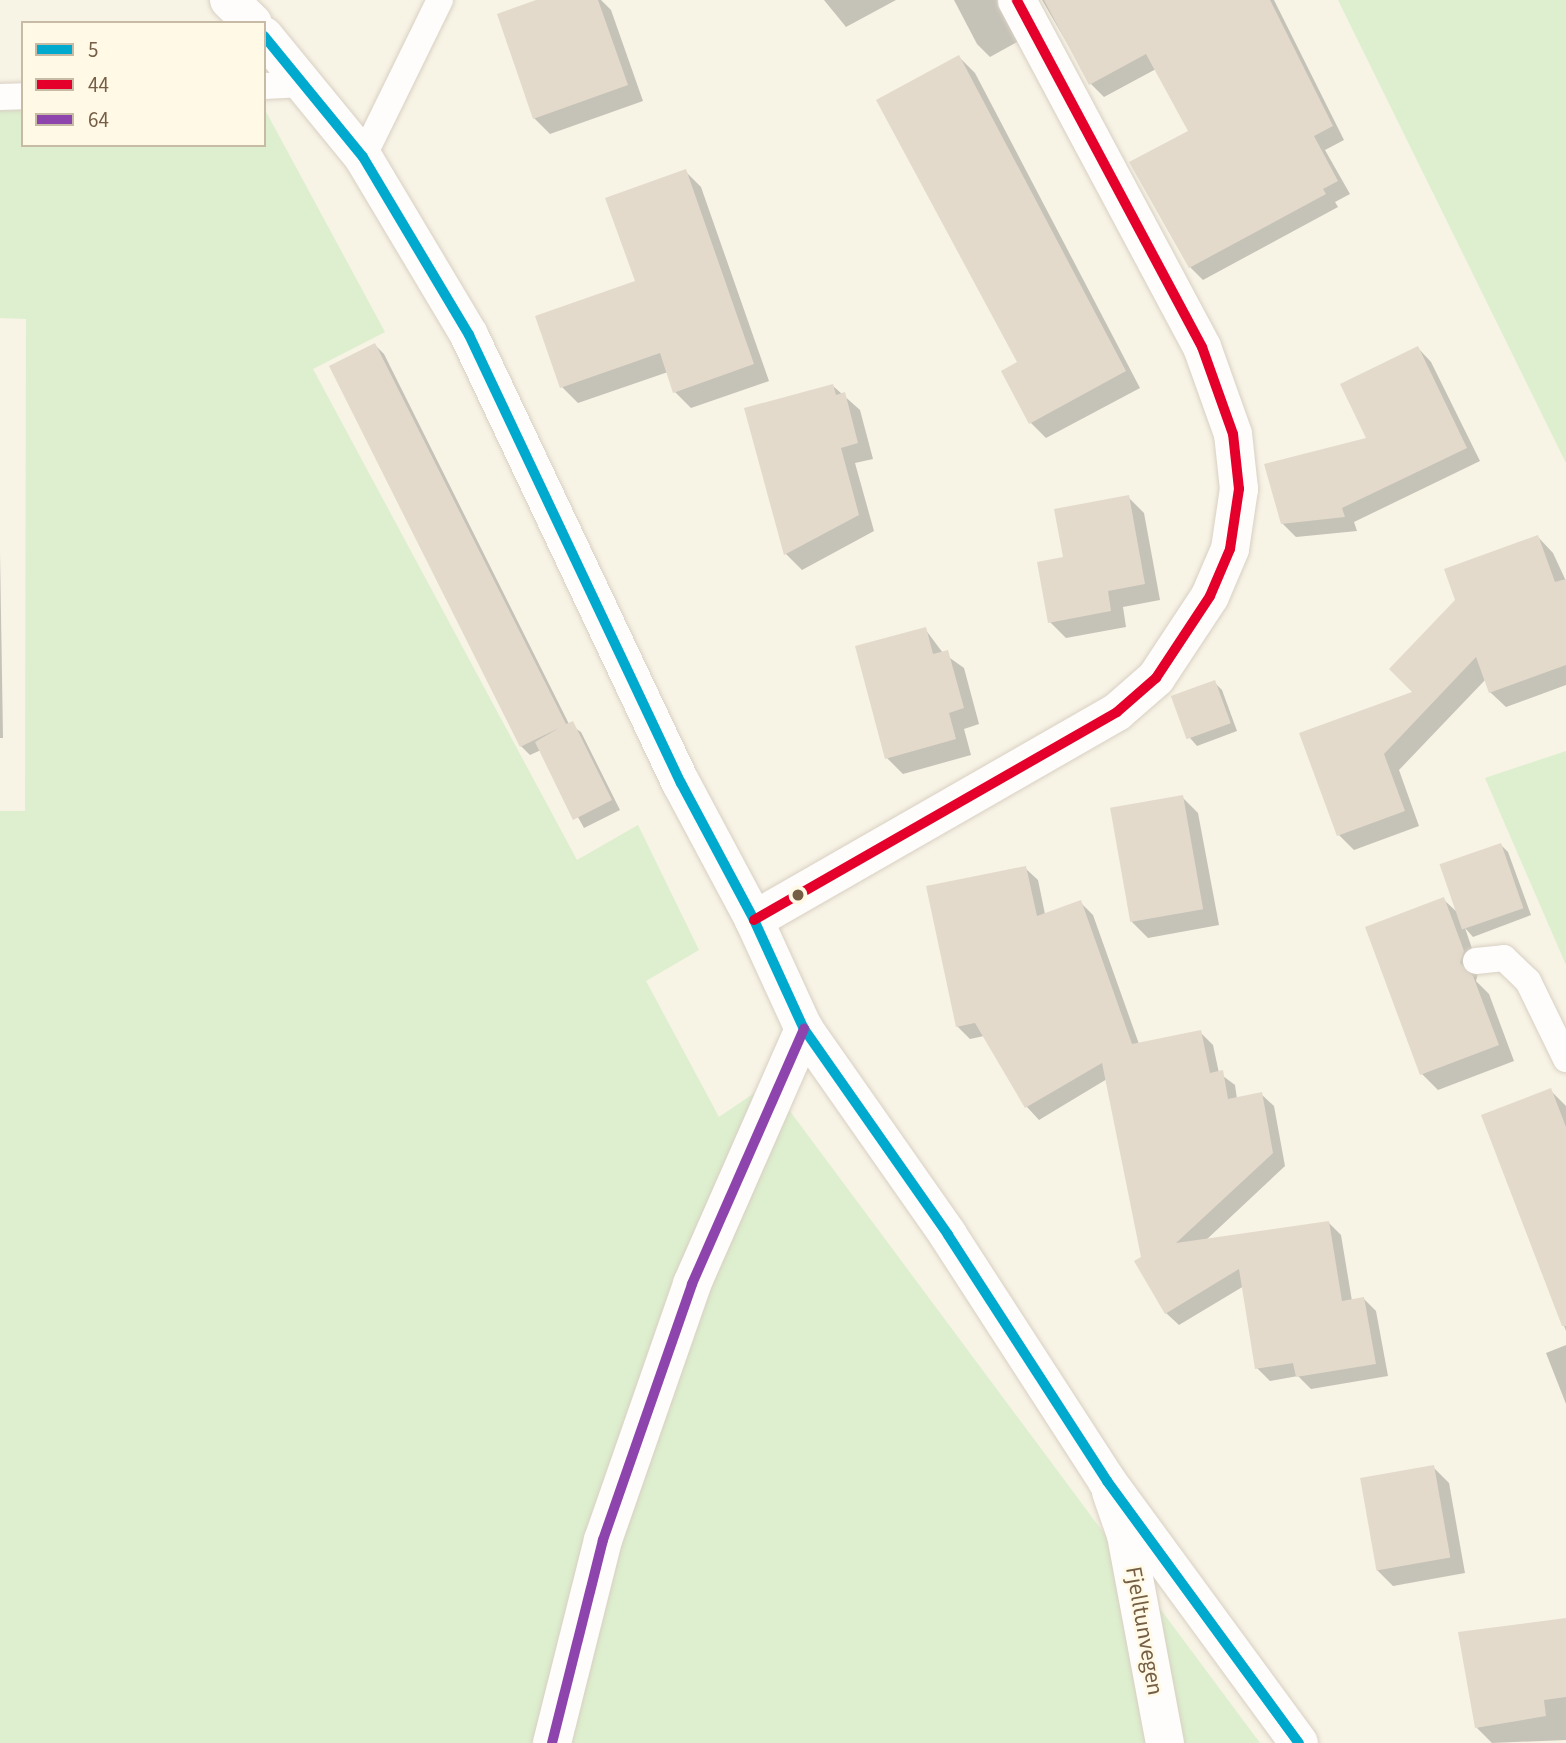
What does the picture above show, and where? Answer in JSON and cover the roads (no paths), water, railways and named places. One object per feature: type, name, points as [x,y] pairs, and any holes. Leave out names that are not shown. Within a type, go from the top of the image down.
[{"type":"street","points":[[229,0],[251,21]]},
{"type":"street","points":[[754,920],[1117,712],[1156,678],[1210,596],[1230,549],[1239,489],[1233,435],[1202,347],[1017,0]]},
{"type":"street","name":"Fjelltunvegen","points":[[266,38],[363,156],[469,335],[681,783],[754,920],[804,1029],[948,1235],[1107,1480],[1299,1743]]},
{"type":"street","points":[[552,1743],[603,1540],[692,1284],[804,1029]]},
{"type":"street","name":"Fjelltunvegen","points":[[1107,1480],[1126,1535],[1165,1743]]},
{"type":"lane","points":[[363,156],[440,0]]},
{"type":"lane","points":[[266,86],[304,84]]},
{"type":"lane","points":[[0,97],[21,96]]},
{"type":"lane","points":[[1476,961],[1504,958],[1528,981],[1566,1059]]}]
